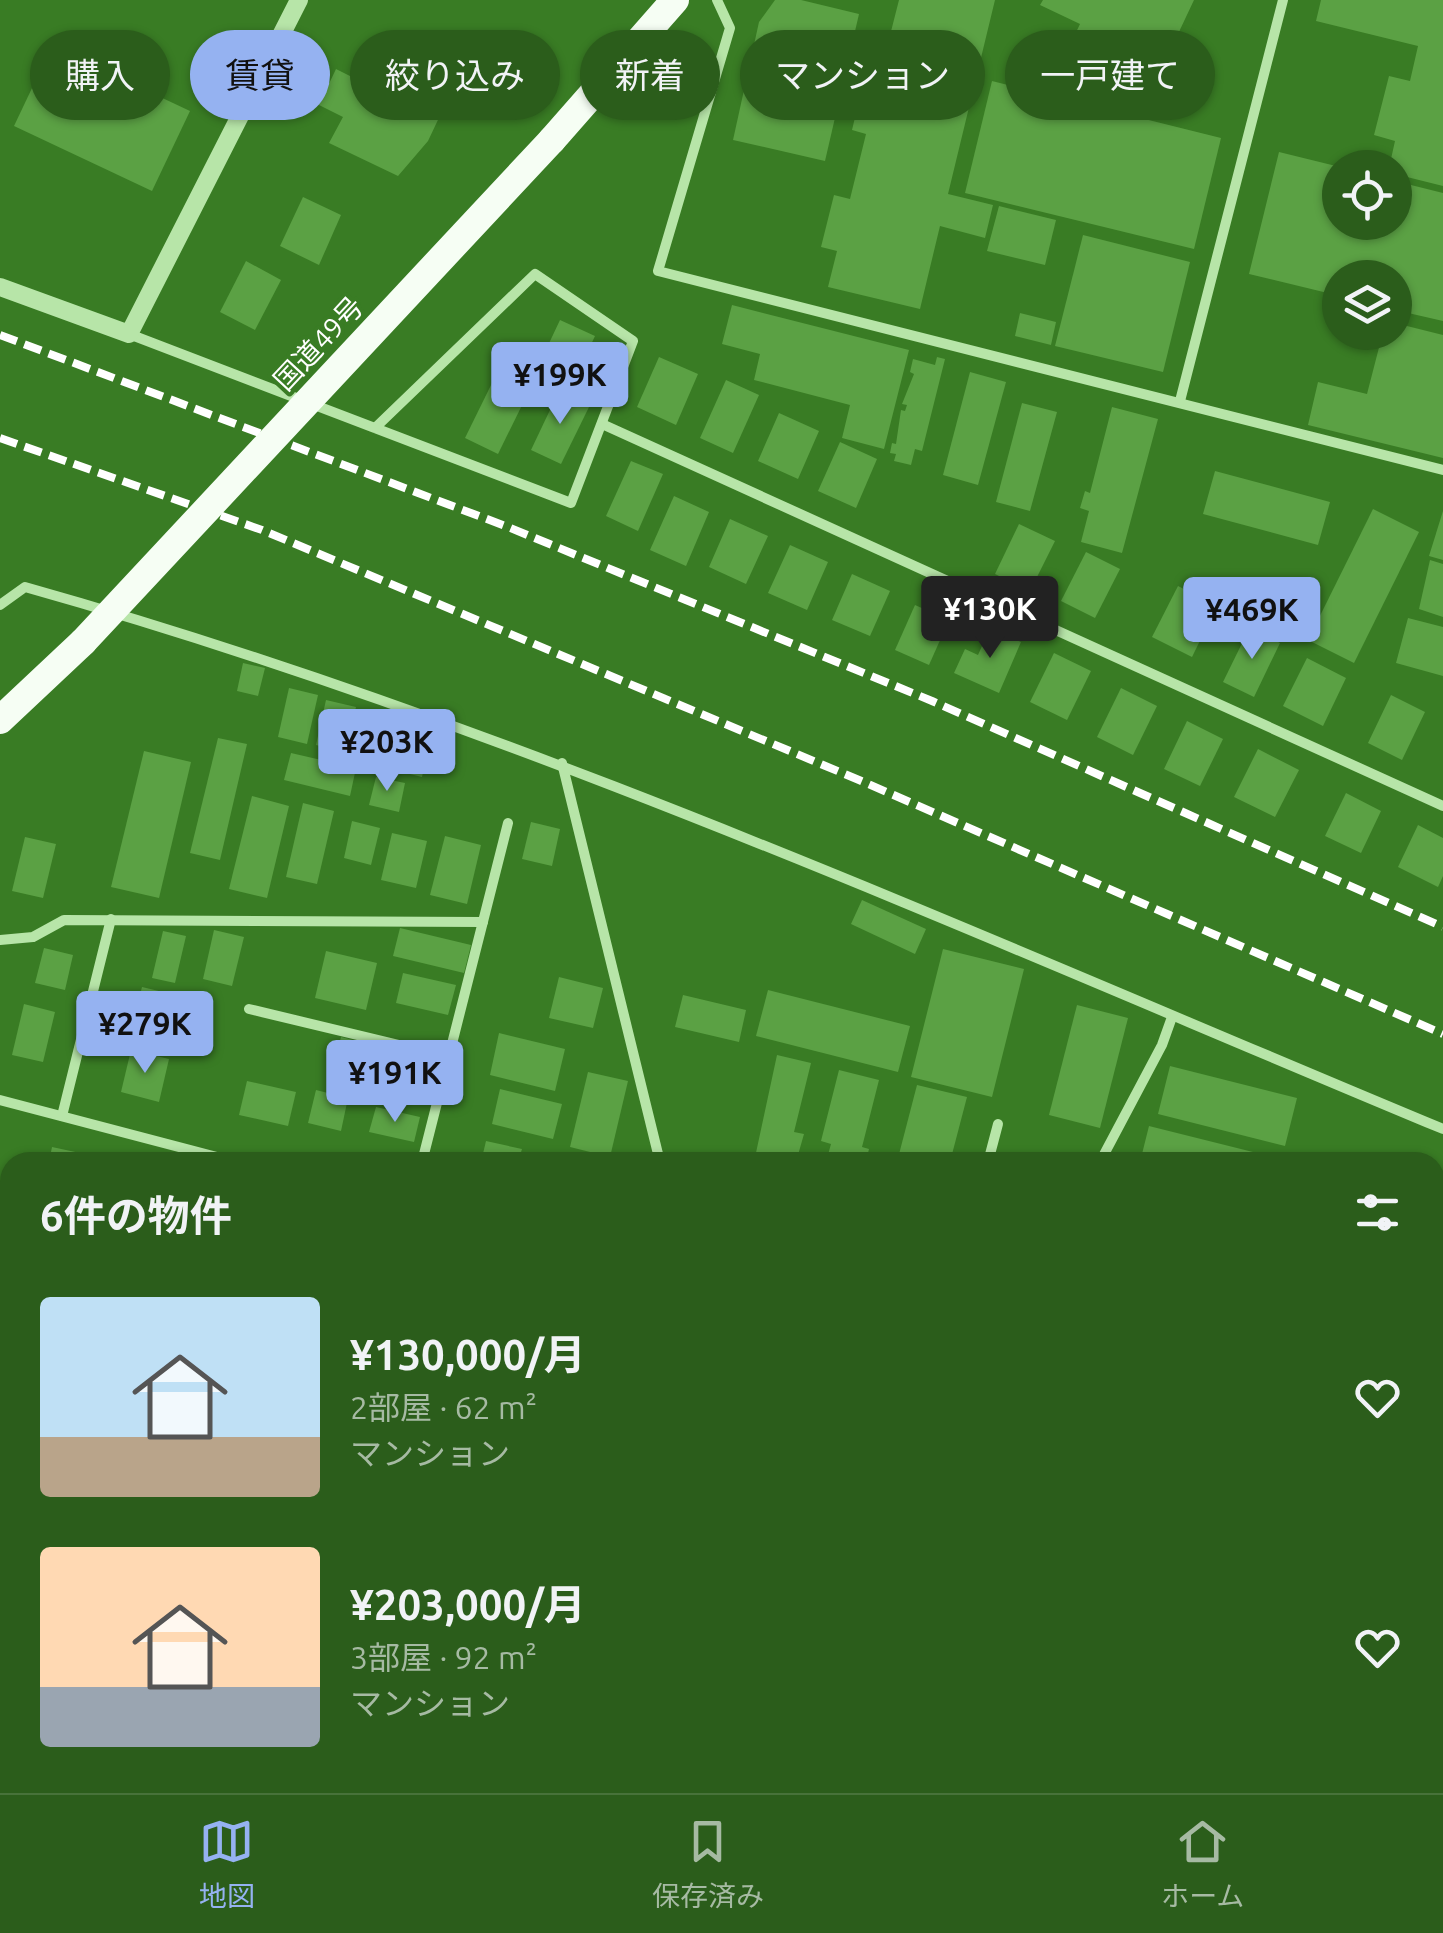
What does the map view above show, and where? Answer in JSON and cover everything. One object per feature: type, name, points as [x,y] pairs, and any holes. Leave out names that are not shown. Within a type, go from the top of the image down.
[{"type":"highway","name":"国道49号","points":[[0,720],[83,642],[552,140],[675,0]]},
{"type":"street","points":[[129,334],[299,0]]},
{"type":"street","points":[[717,0],[730,28],[658,271],[1443,470]]},
{"type":"street","points":[[1180,401],[1282,0]]},
{"type":"street","points":[[0,288],[570,503],[633,341],[535,274],[374,428]]},
{"type":"street","points":[[602,424],[1443,806]]},
{"type":"street","points":[[0,605],[26,587],[190,633],[562,764],[1443,1129]]},
{"type":"street","points":[[562,764],[658,1152]]},
{"type":"street","points":[[425,1152],[508,823]]},
{"type":"street","points":[[62,1116],[111,919]]},
{"type":"street","points":[[0,940],[33,937],[64,920],[483,922]]},
{"type":"street","points":[[250,1009],[449,1057]]},
{"type":"street","points":[[1105,1152],[1162,1045],[1172,1017]]},
{"type":"street","points":[[0,1100],[198,1152]]},
{"type":"street","points":[[991,1152],[998,1124]]},
{"type":"building","points":[[775,0],[801,0],[859,14],[855,30],[757,30]]},
{"type":"building","points":[[899,0],[995,0],[985,41],[985,30],[891,30]]},
{"type":"building","points":[[1043,0],[1194,0],[1180,30],[1077,30],[1080,24],[1040,5]]},
{"type":"building","points":[[1321,0],[1443,0],[1443,186],[1412,178],[1412,150],[1393,150],[1395,141],[1374,135],[1389,76],[1410,81],[1418,46],[1316,21]]},
{"type":"building","points":[[336,69],[350,76],[350,120],[438,120],[428,141],[398,176],[329,143],[343,117],[330,110],[330,82]]},
{"type":"building","points":[[992,81],[1005,84],[1005,120],[1149,120],[1221,138],[1194,249],[965,193]]},
{"type":"building","points":[[30,92],[30,120],[170,120],[170,102],[190,111],[152,191],[14,126]]},
{"type":"building","points":[[740,108],[740,120],[834,120],[825,161],[733,140]]},
{"type":"building","points":[[854,120],[966,120],[948,194],[993,205],[985,238],[940,226],[920,309],[828,287],[837,251],[821,247],[834,195],[850,199],[866,134],[852,130]]},
{"type":"building","points":[[1279,152],[1322,163],[1322,240],[1412,240],[1412,185],[1443,193],[1443,321],[1412,314],[1412,260],[1322,260],[1322,292],[1249,274]]},
{"type":"building","points":[[303,197],[341,215],[319,265],[280,246]]},
{"type":"building","points":[[999,206],[1056,220],[1045,265],[987,251]]},
{"type":"building","points":[[1083,235],[1190,262],[1163,372],[1055,346]]},
{"type":"building","points":[[246,261],[281,280],[255,330],[220,312]]},
{"type":"building","points":[[732,305],[909,350],[884,449],[842,438],[850,405],[754,380],[760,354],[722,344]]},
{"type":"building","points":[[1020,313],[1056,322],[1051,345],[1015,336]]},
{"type":"building","points":[[560,320],[595,336],[578,372],[571,369],[565,382],[543,373],[549,359],[543,356]]},
{"type":"building","points":[[1412,327],[1443,335],[1443,458],[1308,425],[1318,382],[1367,394],[1378,350],[1412,350]]},
{"type":"building","points":[[659,357],[698,374],[676,425],[637,407]]},
{"type":"building","points":[[937,357],[945,359],[922,451],[915,449],[911,465],[894,461],[896,454],[890,453],[892,443],[896,444],[901,410],[905,411],[907,405],[902,404],[914,374],[910,372],[913,359],[935,365]]},
{"type":"building","points":[[970,372],[1006,382],[978,485],[943,475]]},
{"type":"building","points":[[494,379],[527,395],[498,454],[465,438]]},
{"type":"building","points":[[726,380],[759,395],[733,453],[700,438]]},
{"type":"building","points":[[559,391],[590,405],[561,464],[531,450]]},
{"type":"building","points":[[1022,403],[1057,412],[1030,511],[996,502]]},
{"type":"building","points":[[1112,407],[1158,419],[1122,553],[1081,542],[1089,511],[1080,508],[1085,491],[1090,493]]},
{"type":"building","points":[[779,413],[819,431],[798,479],[758,461]]},
{"type":"building","points":[[840,442],[877,459],[856,508],[818,491]]},
{"type":"building","points":[[631,461],[663,474],[638,531],[606,516]]},
{"type":"building","points":[[1215,471],[1330,502],[1318,545],[1203,514]]},
{"type":"building","points":[[674,496],[709,512],[686,566],[650,550]]},
{"type":"building","points":[[1373,509],[1419,532],[1354,663],[1308,640]]},
{"type":"building","points":[[1443,511],[1443,560],[1429,556]]},
{"type":"building","points":[[730,519],[768,536],[746,584],[709,567]]},
{"type":"building","points":[[1019,524],[1055,541],[1030,591],[995,574]]},
{"type":"building","points":[[790,545],[828,562],[807,610],[768,593]]},
{"type":"building","points":[[1086,552],[1120,569],[1095,618],[1061,601]]},
{"type":"building","points":[[1430,560],[1443,564],[1443,617],[1419,609]]},
{"type":"building","points":[[852,574],[890,591],[870,636],[832,620]]},
{"type":"building","points":[[1178,586],[1217,606],[1192,657],[1152,637]]},
{"type":"building","points":[[915,605],[949,620],[929,665],[895,650]]},
{"type":"building","points":[[963,608],[975,613],[965,635],[953,630]]},
{"type":"building","points":[[1408,618],[1443,627],[1443,676],[1396,663]]},
{"type":"building","points":[[1250,627],[1280,643],[1254,697],[1223,682]]},
{"type":"building","points":[[990,628],[1021,642],[999,693],[954,673],[965,649],[978,655]]},
{"type":"building","points":[[1054,653],[1091,671],[1067,720],[1030,702]]},
{"type":"building","points":[[1307,658],[1346,678],[1323,726],[1283,706]]},
{"type":"building","points":[[243,663],[265,668],[258,696],[237,691]]},
{"type":"building","points":[[289,688],[318,695],[307,744],[278,737]]},
{"type":"building","points":[[1121,688],[1157,706],[1133,755],[1097,737]]},
{"type":"building","points":[[1391,695],[1425,712],[1402,760],[1368,743]]},
{"type":"building","points":[[326,700],[356,707],[345,752],[316,745]]},
{"type":"building","points":[[384,721],[432,732],[422,777],[374,765]]},
{"type":"building","points":[[1187,721],[1223,739],[1200,786],[1164,769]]},
{"type":"building","points":[[218,738],[247,744],[220,860],[190,853]]},
{"type":"building","points":[[1258,749],[1299,770],[1275,817],[1234,797]]},
{"type":"building","points":[[144,751],[191,762],[159,898],[111,887]]},
{"type":"building","points":[[291,753],[356,768],[350,796],[284,780]]},
{"type":"building","points":[[376,777],[405,783],[399,812],[369,805]]},
{"type":"building","points":[[1346,793],[1381,811],[1361,853],[1325,836]]},
{"type":"building","points":[[252,796],[289,806],[267,898],[229,889]]},
{"type":"building","points":[[303,803],[334,811],[317,884],[286,877]]},
{"type":"building","points":[[352,821],[380,828],[371,865],[344,858]]},
{"type":"building","points":[[531,822],[560,829],[552,866],[522,859]]},
{"type":"building","points":[[1418,825],[1443,838],[1443,876],[1438,887],[1398,867]]},
{"type":"building","points":[[392,833],[427,841],[416,888],[381,880]]},
{"type":"building","points":[[445,836],[481,845],[467,904],[430,895]]},
{"type":"building","points":[[25,837],[56,844],[43,898],[12,891]]},
{"type":"building","points":[[862,900],[926,929],[915,954],[851,924]]},
{"type":"building","points":[[400,928],[471,945],[464,973],[393,956]]},
{"type":"building","points":[[214,930],[244,937],[232,986],[203,979]]},
{"type":"building","points":[[163,931],[186,936],[175,983],[152,978]]},
{"type":"building","points":[[44,948],[73,955],[65,990],[35,983]]},
{"type":"building","points":[[943,949],[1024,969],[992,1097],[911,1077]]},
{"type":"building","points":[[326,951],[377,963],[366,1010],[315,998]]},
{"type":"building","points":[[403,973],[456,985],[448,1015],[396,1003]]},
{"type":"building","points":[[559,977],[603,988],[593,1028],[549,1018]]},
{"type":"building","points":[[142,987],[188,998],[175,1051],[129,1039]]},
{"type":"building","points":[[768,990],[910,1026],[898,1072],[756,1036]]},
{"type":"building","points":[[683,995],[746,1010],[739,1042],[675,1027]]},
{"type":"building","points":[[24,1004],[55,1012],[43,1062],[12,1055]]},
{"type":"building","points":[[1077,1005],[1128,1018],[1100,1128],[1049,1115]]},
{"type":"building","points":[[499,1033],[565,1049],[555,1091],[490,1075]]},
{"type":"building","points":[[341,1037],[381,1047],[371,1087],[331,1077]]},
{"type":"building","points":[[131,1050],[169,1059],[159,1102],[121,1092]]},
{"type":"building","points":[[777,1055],[811,1063],[794,1132],[804,1134],[799,1152],[756,1152]]},
{"type":"building","points":[[1170,1066],[1297,1098],[1285,1146],[1158,1114]]},
{"type":"building","points":[[839,1070],[879,1080],[862,1147],[868,1152],[829,1152],[831,1144],[821,1141]]},
{"type":"building","points":[[588,1072],[628,1081],[611,1152],[570,1147]]},
{"type":"building","points":[[247,1081],[296,1092],[288,1126],[239,1115]]},
{"type":"building","points":[[917,1085],[967,1097],[953,1152],[900,1152]]},
{"type":"building","points":[[500,1089],[562,1104],[553,1139],[492,1124]]},
{"type":"building","points":[[316,1090],[348,1098],[341,1131],[308,1123]]},
{"type":"building","points":[[376,1107],[420,1117],[414,1142],[369,1132]]},
{"type":"building","points":[[1149,1126],[1253,1152],[1142,1152]]},
{"type":"building","points":[[486,1141],[522,1149],[521,1152],[483,1152]]},
{"type":"railway","points":[[0,335],[508,527],[932,701],[1443,927]]},
{"type":"railway","points":[[0,438],[262,530],[859,780],[1443,1034]]}]
